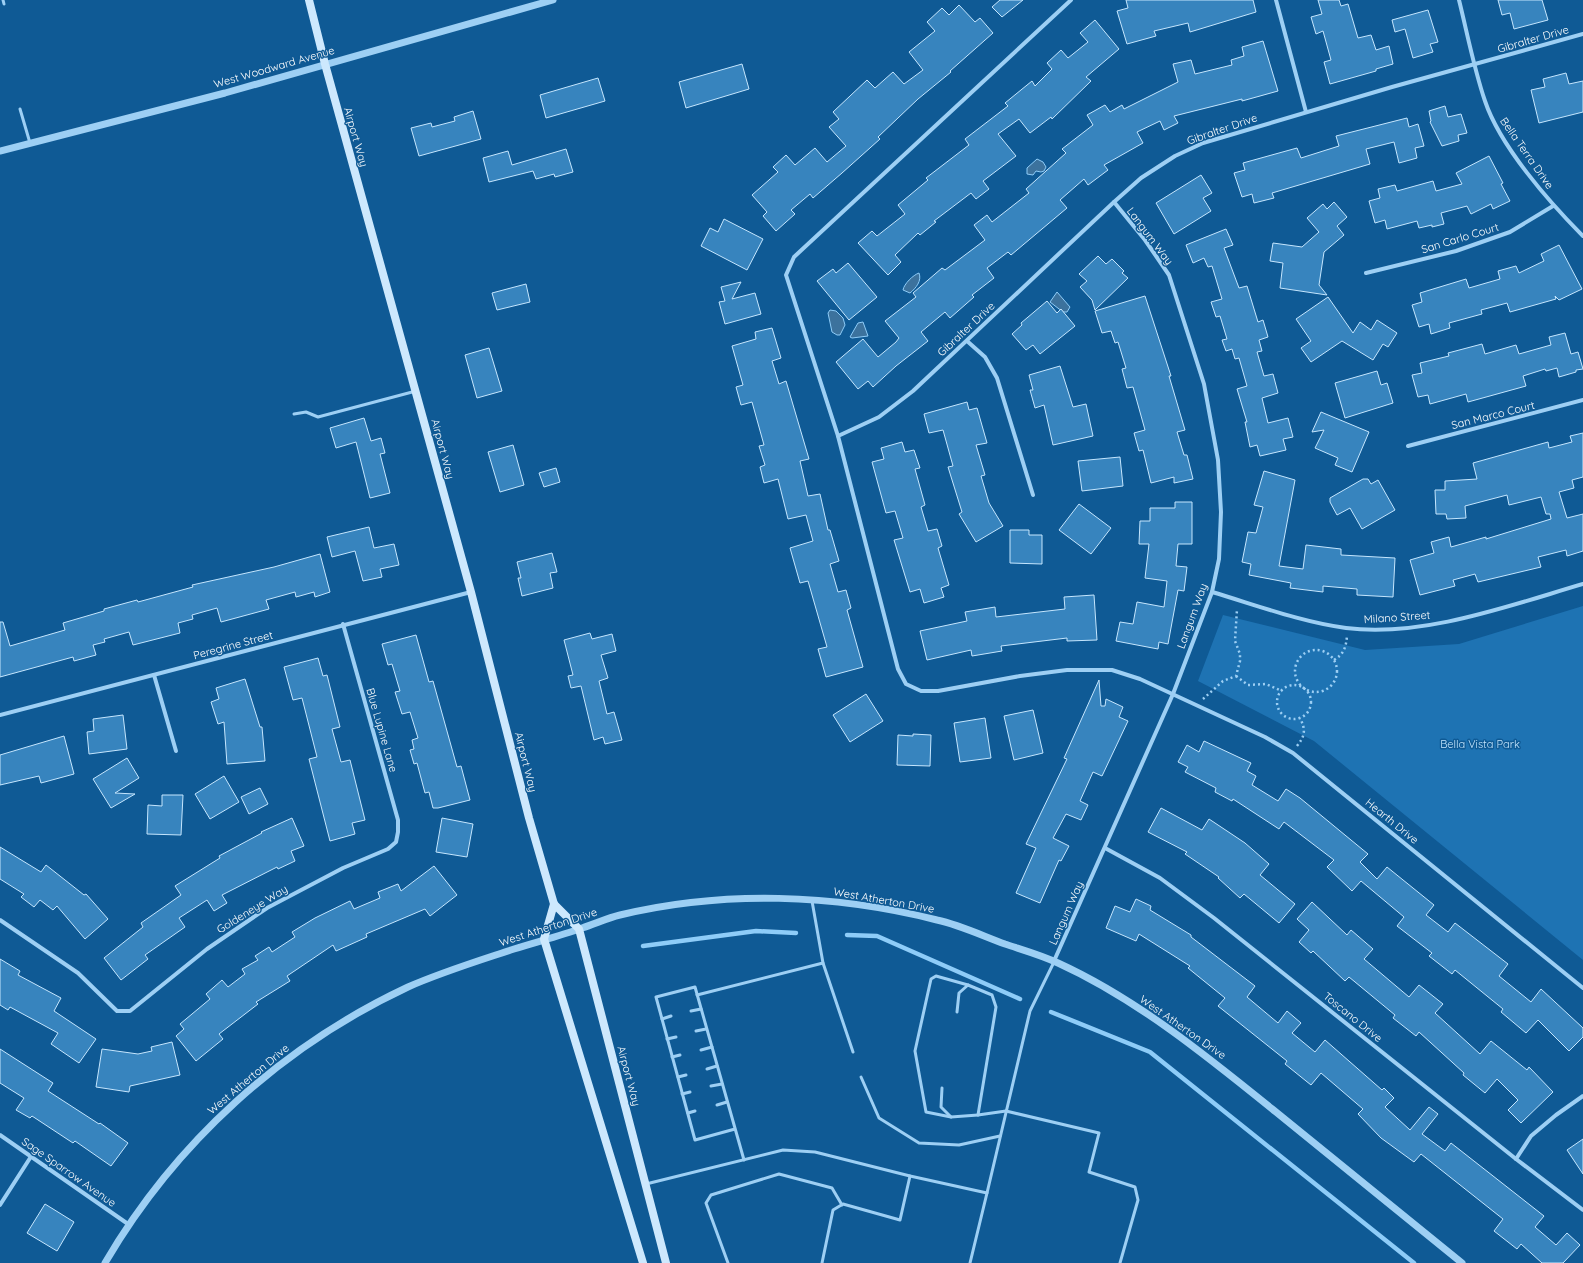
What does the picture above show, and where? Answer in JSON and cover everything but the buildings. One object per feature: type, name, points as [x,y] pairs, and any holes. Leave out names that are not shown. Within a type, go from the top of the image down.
[{"type":"main road","name":"Airport Way","points":[[309,0],[325,64],[471,592],[529,818],[554,904],[579,929],[666,1263]]},
{"type":"main road","points":[[554,904],[544,939],[642,1263]]},
{"type":"street","name":"West Woodward Avenue","points":[[0,151],[225,93],[553,0]]},
{"type":"street","name":"Hearth Drive","points":[[1071,0],[794,257],[786,275],[838,436],[898,669],[906,684],[921,691],[938,691],[1020,676],[1067,670],[1112,670],[1140,679],[1265,737],[1293,753],[1583,988]]},
{"type":"street","points":[[1276,0],[1306,112]]},
{"type":"street","name":"Bella Terra Drive","points":[[1459,0],[1485,101],[1492,118],[1505,140],[1553,206],[1583,236]]},
{"type":"street","name":"Gibralter Drive","points":[[838,436],[879,417],[913,391],[1114,202],[1141,178],[1175,156],[1203,143],[1306,112],[1583,34]]},
{"type":"street","name":"Langum Way","points":[[1054,961],[1172,694],[1212,592],[1219,559],[1221,512],[1218,460],[1204,384],[1169,275],[1114,202]]},
{"type":"street","name":"San Carlo Court","points":[[1366,273],[1456,251],[1510,232],[1553,206]]},
{"type":"street","points":[[967,341],[984,357],[997,378],[1032,495]]},
{"type":"street","name":"San Marco Court","points":[[1408,446],[1583,400]]},
{"type":"street","name":"Milano Street","points":[[1212,592],[1311,621],[1347,628],[1413,627],[1486,612],[1583,584]]},
{"type":"street","name":"Peregrine Street","points":[[0,715],[154,676],[343,624],[471,592]]},
{"type":"street","name":"Blue Lupine Lane","points":[[343,624],[398,820],[396,842]]},
{"type":"street","points":[[154,676],[176,751]]},
{"type":"street","name":"Goldeneye Way","points":[[0,920],[78,973],[117,1011],[130,1011],[207,949],[267,908],[343,868],[388,849],[396,842]]},
{"type":"street","name":"Toscano Drive","points":[[1105,848],[1160,878],[1214,918],[1516,1159],[1583,1210]]},
{"type":"street","name":"West Atherton Drive","points":[[105,1263],[128,1224],[166,1174],[221,1114],[285,1060],[347,1019],[408,987],[440,974],[544,939],[579,929],[616,915],[673,904],[741,898],[811,899],[870,906],[941,920],[1054,961],[1132,1005],[1212,1061],[1462,1263]]},
{"type":"street","points":[[1516,1159],[1531,1136],[1556,1115],[1583,1096]]},
{"type":"street","name":"Sage Sparrow Avenue","points":[[0,1135],[128,1224]]},
{"type":"street","points":[[0,1205],[32,1156]]},
{"type":"lane","points":[[3,0],[4,4]]},
{"type":"lane","points":[[20,109],[30,144]]},
{"type":"lane","points":[[294,414],[306,412],[318,417],[416,391]]},
{"type":"lane","points":[[811,899],[823,963],[853,1052]]},
{"type":"lane","points":[[970,1263],[1030,1011],[1054,961]]},
{"type":"lane","points":[[697,995],[823,963]]},
{"type":"lane","points":[[978,1114],[996,1007],[992,995],[968,985],[936,976],[931,979],[915,1050],[926,1112],[951,1117],[1006,1111],[1099,1133],[1088,1172],[1135,1187],[1138,1200],[1120,1263]]},
{"type":"lane","points":[[957,1012],[960,993],[968,985]]},
{"type":"lane","points":[[735,1129],[695,1140],[656,998],[694,987],[744,1160]]},
{"type":"lane","points":[[691,1011],[701,1009]]},
{"type":"lane","points":[[662,1019],[671,1016]]},
{"type":"lane","points":[[696,1031],[706,1029]]},
{"type":"lane","points":[[668,1039],[676,1037]]},
{"type":"lane","points":[[701,1050],[712,1047]]},
{"type":"lane","points":[[672,1057],[680,1055]]},
{"type":"lane","points":[[707,1069],[717,1066]]},
{"type":"lane","points":[[678,1077],[686,1075]]},
{"type":"lane","points":[[861,1077],[879,1118],[919,1144],[959,1145],[1000,1136]]},
{"type":"lane","points":[[711,1086],[722,1084]]},
{"type":"lane","points":[[942,1088],[941,1107],[951,1117]]},
{"type":"lane","points":[[682,1094],[690,1092]]},
{"type":"lane","points":[[717,1105],[727,1102]]},
{"type":"lane","points":[[688,1114],[695,1111]]},
{"type":"lane","points":[[646,1184],[783,1150],[815,1152],[910,1176],[987,1193]]},
{"type":"lane","points":[[728,1263],[706,1203],[711,1195],[779,1174],[832,1188],[842,1205]]},
{"type":"lane","points":[[822,1263],[833,1210],[842,1205],[900,1220],[910,1176]]},
{"type":"path","points":[[1236,676],[1240,662],[1234,633],[1238,600]]},
{"type":"path","points":[[1334,660],[1342,656],[1345,650],[1347,628]]},
{"type":"path","points":[[1334,660],[1330,654],[1317,650],[1304,654],[1299,658],[1295,671],[1296,678],[1305,689],[1311,698],[1311,704],[1307,714],[1300,718],[1287,718],[1279,710],[1278,701],[1282,692],[1290,686],[1305,689],[1318,692],[1331,686],[1337,673],[1334,660]]},
{"type":"path","points":[[1236,676],[1248,685],[1266,684],[1282,692]]},
{"type":"path","points":[[1196,705],[1223,681],[1236,676]]},
{"type":"path","points":[[1293,753],[1303,738],[1305,731],[1300,718]]},
{"type":"green space","name":"Bella Vista Park","points":[[1583,606],[1583,960],[1314,741],[1198,681],[1223,615],[1365,650],[1459,644]]},
{"type":"shaded area","points":[[1037,159],[1043,162],[1046,167],[1044,171],[1036,171],[1033,175],[1027,174],[1027,168]]},
{"type":"shaded area","points":[[919,273],[920,279],[914,289],[910,293],[903,290],[909,280]]},
{"type":"shaded area","points":[[1057,292],[1070,307],[1067,312],[1063,312],[1050,302]]},
{"type":"shaded area","points":[[830,310],[836,311],[843,318],[845,325],[840,335],[832,332],[828,313]]},
{"type":"shaded area","points":[[863,322],[868,336],[850,337],[858,323]]},
{"type":"waterway","points":[[643,946],[756,931],[796,933]]},
{"type":"waterway","points":[[847,935],[877,936],[1020,999]]},
{"type":"waterway","points":[[1051,1012],[1150,1052],[1414,1263]]}]
